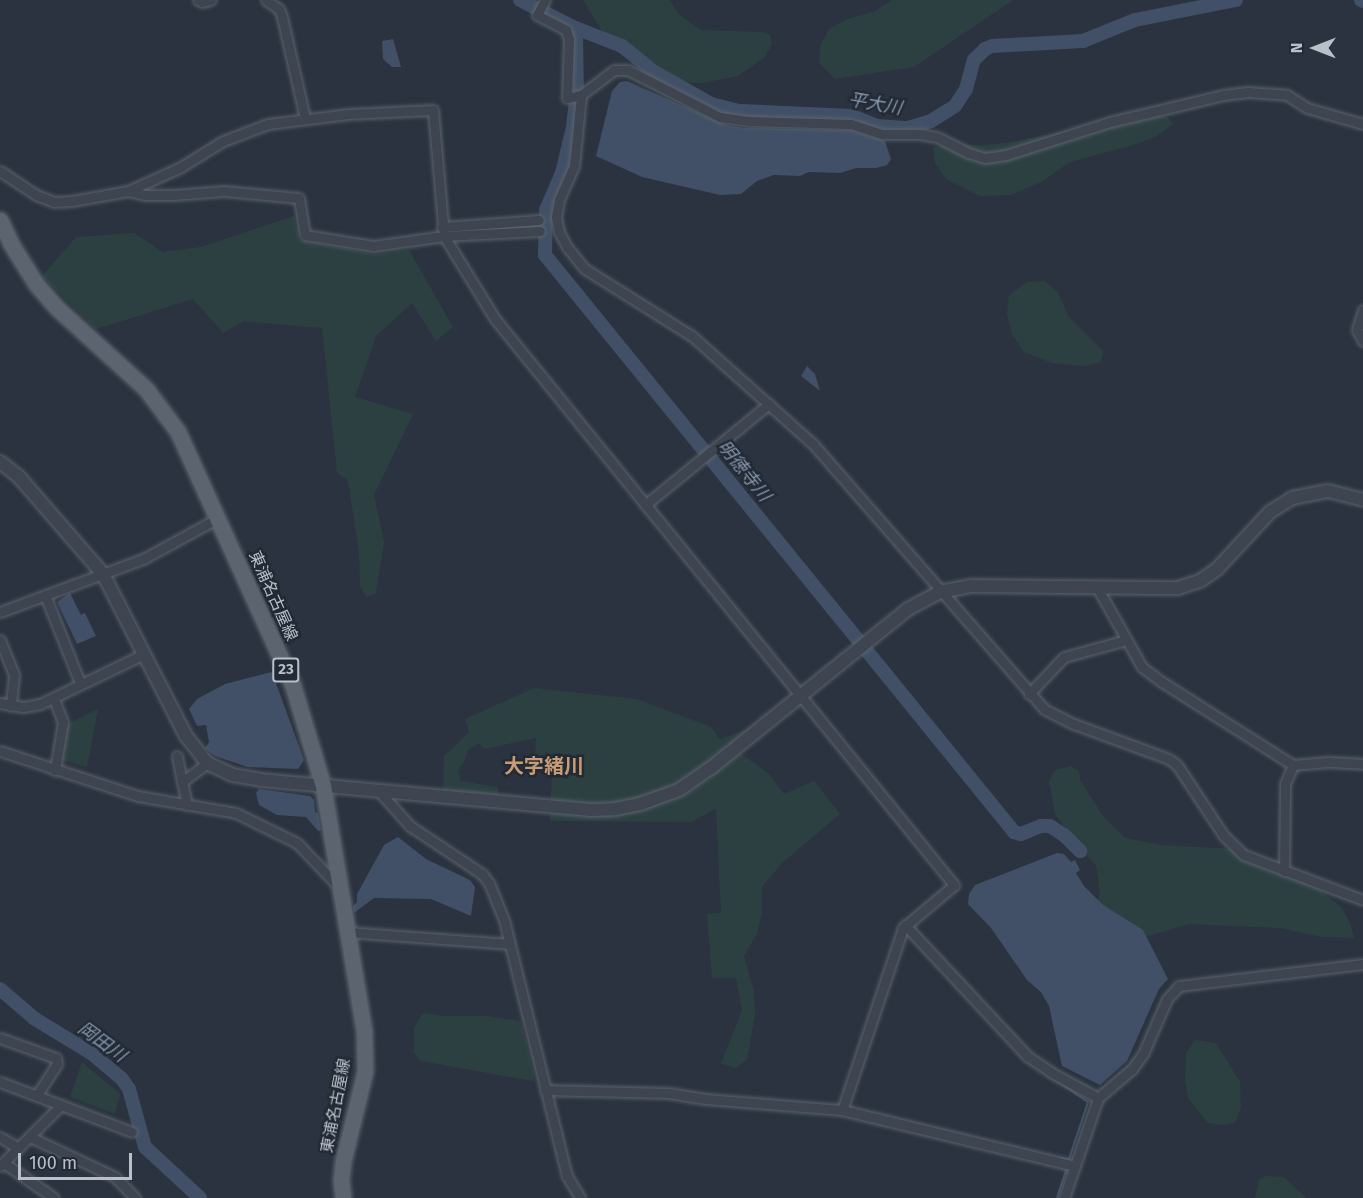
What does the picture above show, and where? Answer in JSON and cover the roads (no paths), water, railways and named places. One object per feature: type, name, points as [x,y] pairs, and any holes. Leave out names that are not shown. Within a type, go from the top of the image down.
[{"type":"main road","name":"東浦名古屋線","points":[[0,220],[11,244],[36,284],[57,308],[127,371],[161,406],[178,432],[292,683],[323,786],[364,1030],[365,1071],[344,1161],[341,1181],[343,1198]]},
{"type":"street","points":[[198,0],[202,2],[212,0]]},
{"type":"street","points":[[266,0],[279,9],[282,18],[305,118]]},
{"type":"street","points":[[545,0],[537,15],[566,30],[569,39],[568,98],[581,95],[609,73],[628,70],[720,117],[748,121],[851,124],[882,134],[929,135],[985,158],[1006,155],[1110,122],[1223,95],[1248,92],[1287,95],[1307,108],[1363,124]]},
{"type":"street","points":[[581,95],[574,166],[560,200],[556,217],[559,232],[567,247],[585,269],[692,336],[827,459],[940,592],[1044,709],[1059,717],[1169,759],[1183,770],[1231,845],[1244,855],[1361,897]]},
{"type":"street","points":[[0,171],[36,195],[54,202],[128,191],[181,167],[223,141],[248,130],[305,118],[433,110],[443,232],[495,319],[954,885],[905,925],[842,1110]]},
{"type":"street","points":[[128,191],[145,195],[224,191],[299,198],[302,204],[305,234],[373,246],[443,232],[539,220]]},
{"type":"street","points":[[443,232],[540,231]]},
{"type":"street","points":[[1363,310],[1357,330],[1363,341]]},
{"type":"street","points":[[645,504],[769,404]]},
{"type":"street","points":[[0,462],[19,477],[103,574],[186,736],[207,763],[244,777],[591,810],[615,809],[667,796],[698,778],[908,609],[940,592],[972,586],[1168,589],[1187,585],[1217,569],[1269,512],[1292,498],[1328,491],[1363,500]]},
{"type":"street","points":[[0,612],[145,558],[218,518]]},
{"type":"street","points":[[1098,589],[1142,667],[1293,765],[1330,762],[1363,764]]},
{"type":"street","points":[[45,595],[80,683]]},
{"type":"street","points":[[0,640],[14,675],[11,706]]},
{"type":"street","points":[[1029,694],[1064,657],[1126,640]]},
{"type":"street","points":[[0,703],[11,706],[32,706],[54,699],[80,683],[144,654]]},
{"type":"street","points":[[54,699],[63,722],[55,770]]},
{"type":"street","points":[[0,751],[138,796],[236,813],[297,843],[341,888]]},
{"type":"street","points":[[177,756],[187,805]]},
{"type":"street","points":[[182,782],[207,763]]},
{"type":"street","points":[[1284,871],[1285,784],[1293,765]]},
{"type":"street","points":[[377,789],[410,826],[482,874],[499,902],[567,1176],[580,1198]]},
{"type":"street","points":[[905,925],[1027,1056],[1052,1073],[1098,1098]]},
{"type":"street","points":[[348,933],[510,944]]},
{"type":"street","points":[[1065,1198],[1098,1098],[1131,1069],[1143,1054],[1167,999],[1179,986],[1363,964]]},
{"type":"street","points":[[0,1038],[56,1058],[57,1065],[36,1096]]},
{"type":"street","points":[[0,1082],[132,1132]]},
{"type":"street","points":[[544,1090],[668,1093],[706,1099],[842,1110],[1075,1166]]},
{"type":"street","points":[[54,1198],[2,1165],[60,1106]]},
{"type":"street","points":[[0,1137],[18,1148]]},
{"type":"street","points":[[30,1137],[115,1177],[135,1198]]},
{"type":"water","points":[[393,39],[401,67],[392,67],[383,59],[382,41]]},
{"type":"water","points":[[627,81],[726,125],[744,128],[851,130],[885,141],[891,159],[887,165],[876,168],[856,168],[840,173],[809,172],[800,176],[774,175],[757,181],[741,194],[720,195],[642,177],[596,156],[612,91],[620,82]]},
{"type":"water","points":[[807,366],[815,374],[820,391],[801,376]]},
{"type":"water","points":[[70,593],[81,615],[85,613],[96,636],[77,644],[57,602]]},
{"type":"water","points":[[272,672],[304,760],[298,769],[248,767],[215,756],[205,748],[209,742],[206,725],[197,726],[189,709],[197,699],[225,684]]},
{"type":"water","points":[[259,789],[310,796],[314,800],[321,830],[318,831],[306,817],[277,815],[259,805],[256,793]]},
{"type":"water","points":[[398,837],[426,859],[470,880],[475,887],[471,916],[431,899],[374,898],[354,913],[353,906],[357,902],[357,894],[384,845]]},
{"type":"water","points":[[1057,853],[1064,854],[1071,862],[1075,860],[1080,870],[1076,873],[1084,886],[1103,905],[1143,930],[1168,979],[1159,989],[1127,1061],[1100,1085],[1062,1066],[1049,1006],[1041,992],[1027,980],[991,928],[968,904],[969,894],[975,885]]},
{"type":"waterway","name":"平大川","points":[[520,0],[573,27],[622,46],[653,71],[711,104],[740,111],[852,116],[877,126],[908,128],[931,121],[955,106],[966,89],[974,60],[985,49],[992,46],[1083,41],[1135,20],[1236,0]]},
{"type":"waterway","name":"明徳寺川","points":[[573,27],[576,37],[577,93],[573,127],[562,173],[546,210],[545,255],[1014,832],[1021,834],[1041,826],[1050,826],[1064,835],[1080,851]]},
{"type":"waterway","name":"岡田川","points":[[0,989],[35,1019],[91,1053],[122,1079],[129,1089],[145,1147],[200,1198]]},
{"type":"waterway","points":[[1029,1062],[1088,1102],[1069,1159],[1060,1158]]},
{"type":"waterway","points":[[1057,1198],[1067,1168]]},
{"type":"district","name":"大字緒川","points":[[544,766]]}]
